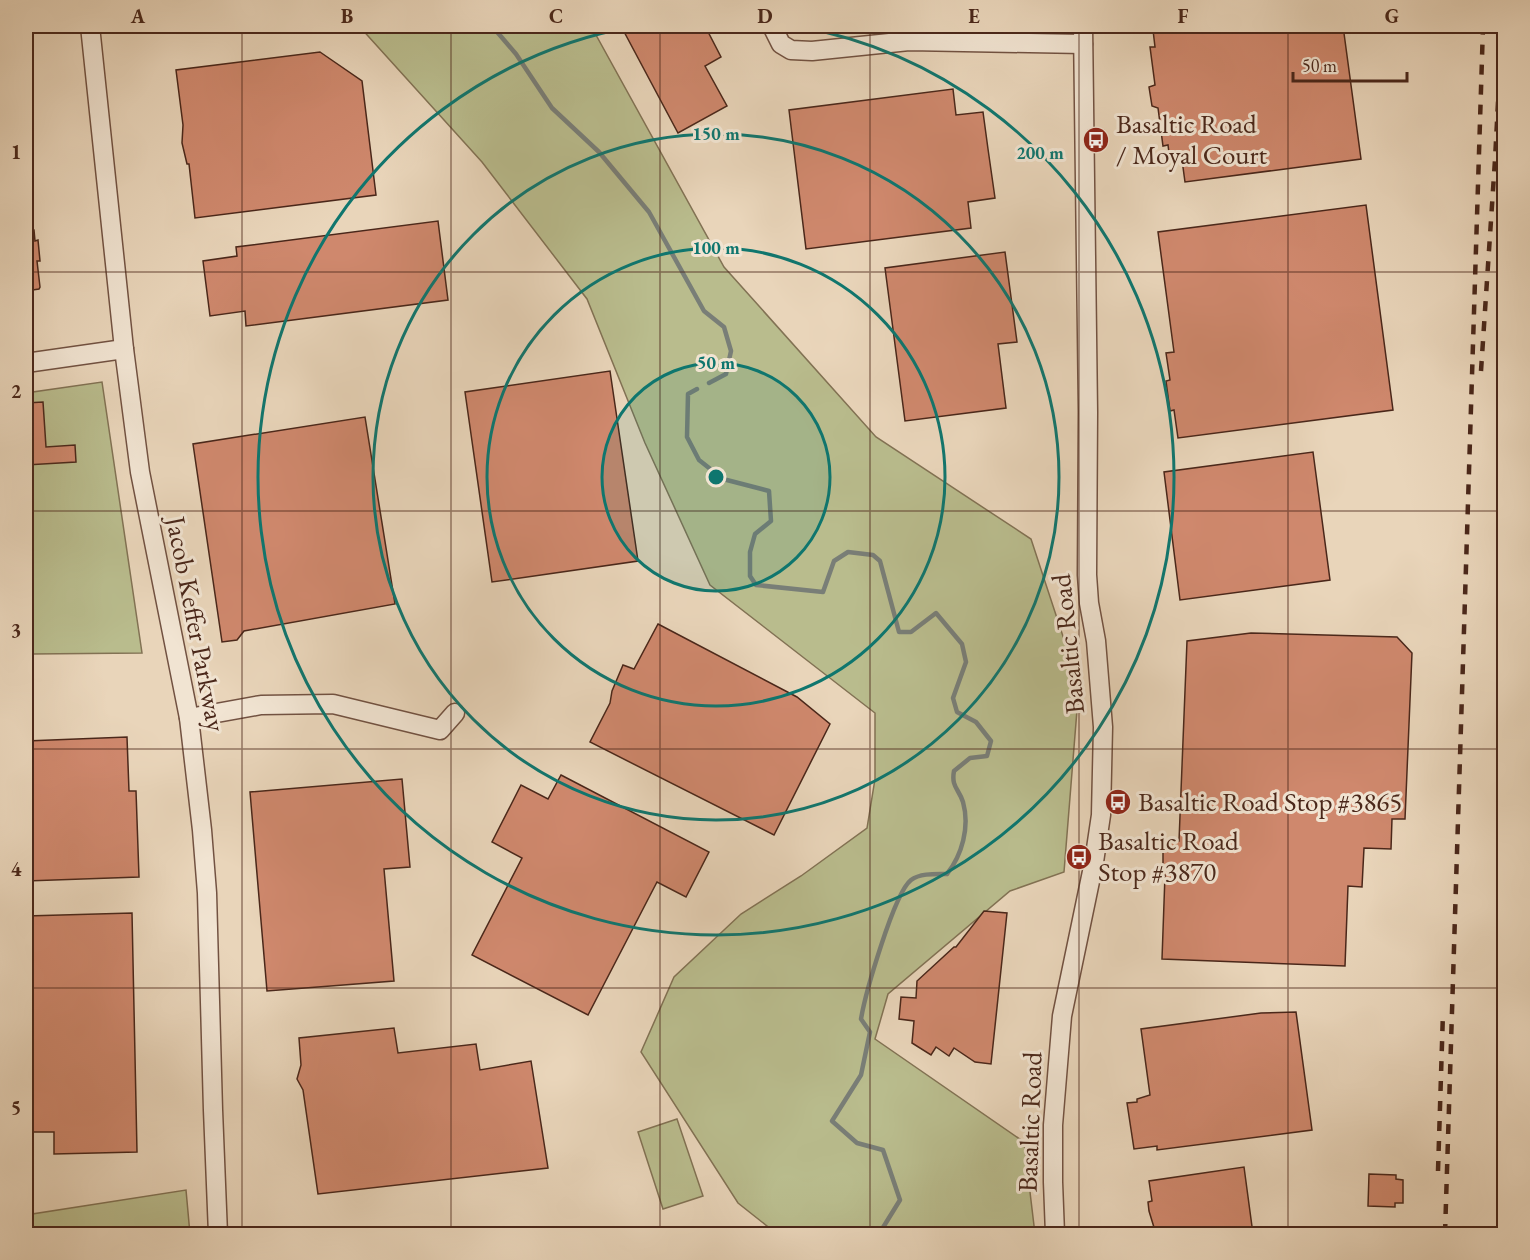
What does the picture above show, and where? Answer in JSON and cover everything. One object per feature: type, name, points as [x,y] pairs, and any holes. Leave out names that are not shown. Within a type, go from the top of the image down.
[{"type":"street","name":"Jacob Keffer Parkway","points":[[90,26],[124,349],[140,472],[189,718],[207,893],[218,1234]]},
{"type":"street","points":[[772,26],[781,44],[791,50],[812,51],[909,41],[1083,35]]},
{"type":"street","name":"Basaltic Road","points":[[1055,1234],[1053,1125],[1062,1016],[1094,862],[1101,815],[1103,727],[1096,641],[1089,603],[1087,575],[1088,412],[1083,35]]},
{"type":"street","points":[[26,363],[124,349]]},
{"type":"street","points":[[189,718],[261,705],[333,704],[440,730],[455,713]]},
{"type":"green space","points":[[359,26],[591,26],[724,267],[876,437],[1031,539],[1079,685],[1064,872],[1010,891],[888,994],[875,1039],[1024,1142],[1035,1234],[777,1234],[738,1203],[641,1052],[674,977],[741,914],[801,876],[867,828],[875,779],[875,713],[710,585],[645,443],[587,299],[482,162]]},
{"type":"green space","points":[[102,382],[142,653],[31,654],[26,661],[26,393]]},
{"type":"green space","points":[[677,1119],[703,1196],[663,1209],[638,1132]]},
{"type":"green space","points":[[186,1190],[190,1234],[26,1234],[26,1215]]},
{"type":"building","points":[[621,26],[705,26],[721,57],[705,66],[727,106],[678,133]]},
{"type":"building","points":[[1164,26],[1343,26],[1361,159],[1185,182],[1182,160],[1170,161],[1168,145],[1163,146],[1158,108],[1152,106],[1149,87],[1155,85],[1150,47],[1155,47],[1153,30],[1165,29]]},
{"type":"building","points":[[320,52],[362,81],[376,195],[195,218],[189,164],[187,164],[182,143],[183,125],[176,70]]},
{"type":"building","points":[[953,89],[956,115],[983,112],[995,198],[968,202],[971,228],[806,249],[789,110]]},
{"type":"building","points":[[1366,205],[1393,410],[1178,438],[1174,410],[1170,411],[1166,381],[1170,380],[1166,353],[1174,352],[1158,232]]},
{"type":"building","points":[[438,221],[448,300],[246,326],[245,311],[210,316],[203,261],[237,256],[236,247]]},
{"type":"building","points":[[34,230],[35,241],[38,240],[40,261],[37,261],[40,287],[26,291],[26,231]]},
{"type":"building","points":[[1005,252],[1017,342],[998,344],[1006,408],[905,421],[885,268]]},
{"type":"building","points":[[610,371],[638,561],[492,582],[465,392]]},
{"type":"building","points":[[43,402],[46,447],[75,445],[76,462],[26,465],[26,403]]},
{"type":"building","points":[[365,417],[395,604],[244,631],[237,640],[222,642],[193,444]]},
{"type":"building","points":[[1313,452],[1330,580],[1180,600],[1164,472]]},
{"type":"building","points":[[658,624],[797,697],[830,724],[774,835],[590,742],[610,703],[612,691],[623,665],[634,669]]},
{"type":"building","points":[[1251,633],[1397,637],[1412,653],[1405,819],[1392,819],[1391,849],[1364,848],[1362,887],[1348,886],[1345,966],[1162,959],[1165,875],[1163,875],[1163,852],[1165,852],[1166,841],[1179,841],[1187,641]]},
{"type":"building","points":[[127,737],[129,791],[136,791],[139,877],[26,881],[26,741]]},
{"type":"building","points":[[561,775],[709,852],[686,897],[657,882],[588,1015],[472,955],[522,858],[492,842],[521,785],[548,799]]},
{"type":"building","points":[[402,779],[410,867],[384,869],[394,981],[267,991],[250,792]]},
{"type":"building","points":[[984,911],[1007,913],[991,1064],[975,1062],[954,1048],[949,1056],[936,1047],[931,1055],[912,1043],[914,1021],[899,1019],[901,997],[916,998],[917,981],[956,947]]},
{"type":"building","points":[[132,913],[137,1152],[54,1154],[54,1132],[26,1132],[26,916]]},
{"type":"building","points":[[1296,1012],[1312,1130],[1157,1150],[1157,1146],[1134,1149],[1127,1103],[1137,1102],[1137,1099],[1150,1095],[1141,1029],[1261,1013]]},
{"type":"building","points":[[394,1028],[398,1053],[476,1044],[480,1070],[531,1061],[548,1168],[318,1194],[303,1090],[297,1079],[301,1065],[299,1038]]},
{"type":"building","points":[[1244,1167],[1253,1234],[1156,1234],[1149,1211],[1148,1202],[1152,1201],[1149,1181]]},
{"type":"building","points":[[1369,1174],[1396,1175],[1396,1179],[1403,1180],[1403,1203],[1395,1203],[1395,1207],[1368,1206]]},
{"type":"waterway","points":[[492,26],[516,54],[552,108],[599,152],[649,212],[704,311],[724,327],[731,351],[726,374],[709,383]]},
{"type":"waterway","points":[[697,389],[688,394],[687,437],[699,460],[723,479],[769,491],[771,521],[755,534],[750,552],[750,576],[756,585],[823,592],[834,561],[848,552],[873,555],[880,561],[899,632],[911,632],[936,613],[962,644],[966,662],[953,698],[957,712],[976,722],[991,741],[987,756],[970,758],[954,771],[954,781],[963,802],[966,821],[957,858],[947,874],[923,875],[911,880],[904,889],[889,923],[861,1019],[870,1032],[861,1075],[832,1121],[857,1143],[883,1150],[900,1200],[879,1234]]},
{"type":"railway","points":[[1445,1234],[1483,26]]},
{"type":"railway","points":[[1481,371],[1502,26]]},
{"type":"railway","points":[[1438,1171],[1443,1012]]},
{"type":"place","name":"Basaltic Road / Moyal Court","points":[[1096,140]]},
{"type":"place","name":"Basaltic Road Stop #3865","points":[[1118,802]]},
{"type":"place","name":"Basaltic Road Stop #3870","points":[[1079,857]]}]
